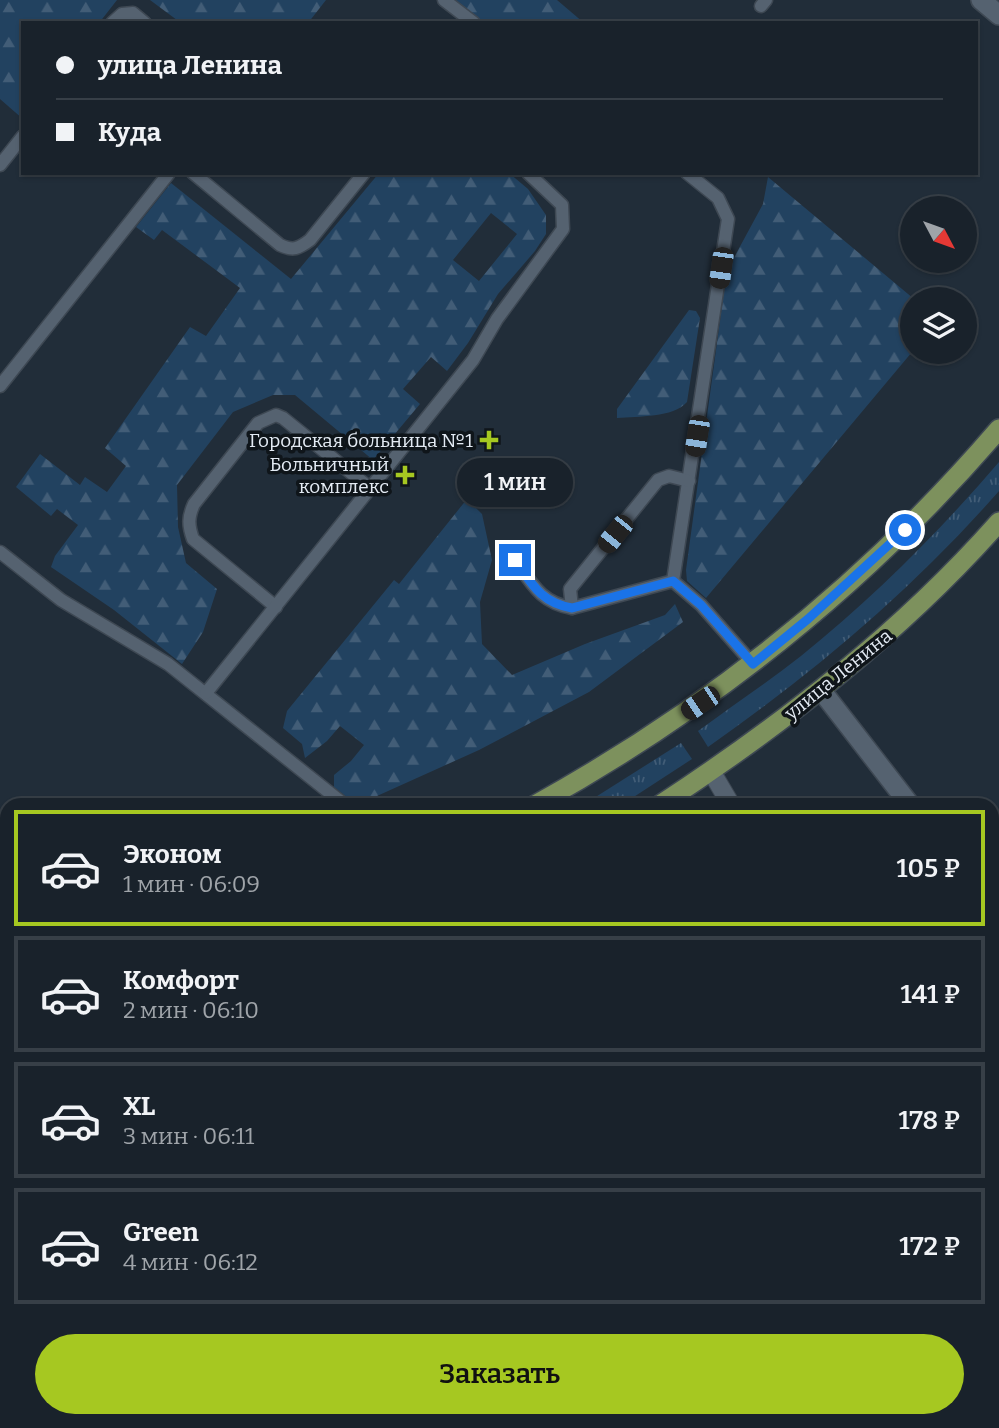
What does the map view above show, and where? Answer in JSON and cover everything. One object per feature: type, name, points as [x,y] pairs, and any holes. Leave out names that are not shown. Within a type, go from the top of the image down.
[{"type":"main road","points":[[548,798],[625,754],[753,664],[817,611],[917,519],[999,429]]},
{"type":"main road","name":"улица Ленина","points":[[670,798],[821,690],[936,589],[999,522]]},
{"type":"street","points":[[981,0],[999,15]]},
{"type":"street","points":[[821,690],[905,798]]},
{"type":"street","points":[[711,771],[727,798]]},
{"type":"lane","points":[[444,0],[471,21]]},
{"type":"lane","points":[[114,21],[122,14],[133,13],[143,21]]},
{"type":"lane","points":[[0,165],[21,139]]},
{"type":"lane","points":[[0,386],[167,175]]},
{"type":"lane","points":[[195,175],[280,245],[290,250],[310,240],[361,175]]},
{"type":"lane","points":[[205,694],[474,360],[497,319],[563,229],[562,205],[530,175]]},
{"type":"lane","points":[[673,581],[728,219],[718,198],[689,175]]},
{"type":"lane","points":[[276,607],[193,538],[188,527],[194,504],[258,423],[275,415],[283,418],[371,489]]},
{"type":"lane","points":[[572,608],[570,589],[658,480],[669,476],[690,481]]},
{"type":"lane","points":[[0,552],[61,600],[169,664],[336,798]]},
{"type":"lane","points":[[515,560],[543,597],[556,605],[572,608],[673,581]]},
{"type":"lane","points":[[673,581],[701,605],[753,664]]},
{"type":"green space","points":[[0,0],[117,0],[101,21],[21,21],[21,117],[0,99]]},
{"type":"green space","points":[[150,0],[326,0],[310,21],[178,21]]},
{"type":"green space","points":[[453,0],[557,0],[582,21],[479,21]]},
{"type":"green space","points":[[377,175],[511,175],[528,189],[546,215],[546,234],[498,294],[447,371],[431,357],[403,389],[420,404],[373,460],[295,395],[273,395],[233,412],[177,485],[178,527],[186,563],[217,589],[203,632],[182,664],[114,610],[51,567],[55,556],[78,525],[57,509],[51,516],[16,487],[40,454],[80,485],[85,477],[107,492],[126,466],[105,448],[190,327],[206,336],[240,288],[162,230],[154,240],[136,227],[171,183],[291,279]],"holes":[[[491,213],[517,234],[479,281],[453,260]]]},
{"type":"green space","points":[[768,177],[900,287],[902,364],[706,598],[687,581],[686,570],[726,277],[763,204]]},
{"type":"green space","points":[[689,310],[696,311],[700,318],[687,402],[664,414],[617,418],[617,409]]},
{"type":"green space","points":[[999,462],[999,491],[932,562],[824,659],[708,747],[698,731],[788,666],[854,611],[929,539]]},
{"type":"green space","points":[[467,499],[482,514],[492,560],[480,602],[482,644],[512,675],[585,644],[665,615],[675,604],[683,622],[589,692],[479,750],[373,798],[348,798],[334,787],[334,775],[351,761],[364,745],[340,726],[327,741],[305,758],[302,744],[283,728],[287,711],[394,580],[399,584]]},
{"type":"green space","points":[[681,743],[692,759],[632,798],[594,798]]},
{"type":"place","name":"Городская больница №1","points":[[489,440]]},
{"type":"place","name":"Больничный комплекс","points":[[405,475]]},
{"type":"route","points":[[515,560],[543,597],[556,605],[572,608],[673,581],[701,605],[753,664],[808,619],[905,530]]}]
